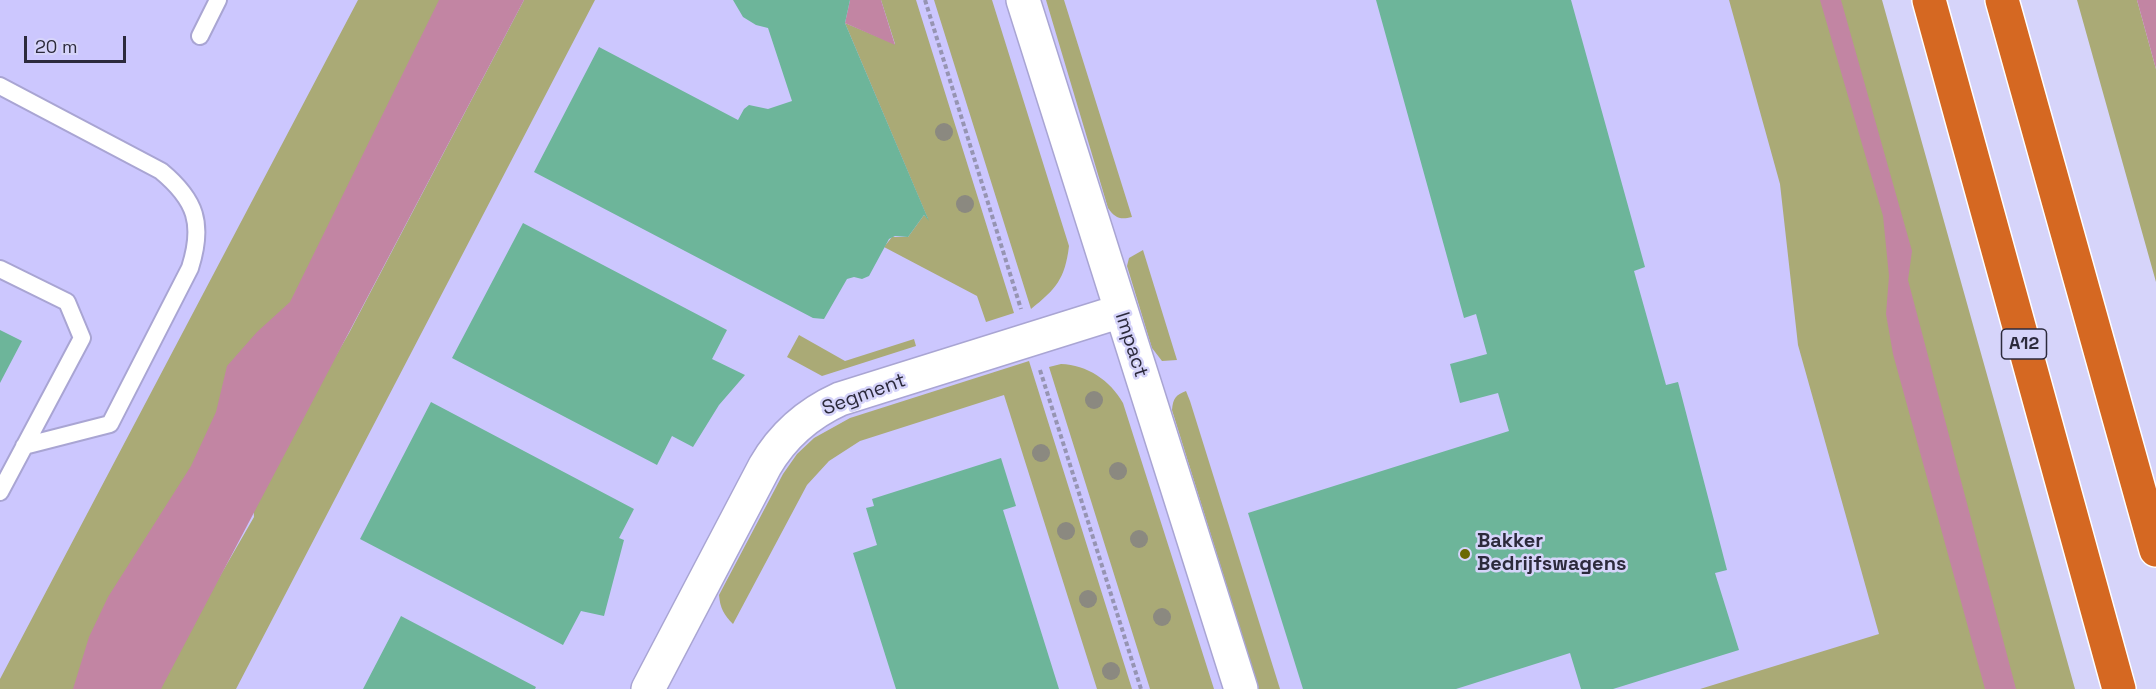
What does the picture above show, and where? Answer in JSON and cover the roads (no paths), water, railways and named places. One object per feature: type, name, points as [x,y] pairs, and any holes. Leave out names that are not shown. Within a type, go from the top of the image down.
[{"type":"highway","name":"A12","points":[[1929,0],[2119,689]]},
{"type":"highway","points":[[2002,0],[2156,550]]},
{"type":"street","name":"Impact","points":[[1023,0],[1241,689]]},
{"type":"street","name":"Segment","points":[[648,689],[765,466],[779,442],[797,425],[819,409],[840,399],[1121,311]]},
{"type":"lane","points":[[200,36],[218,0]]},
{"type":"lane","points":[[0,86],[161,171],[181,188],[196,218],[198,243],[190,268],[110,424],[24,446]]},
{"type":"lane","points":[[0,269],[67,302],[82,338],[0,492]]},
{"type":"place","name":"Bakker Bedrijfswagens","points":[[1465,554]]}]
